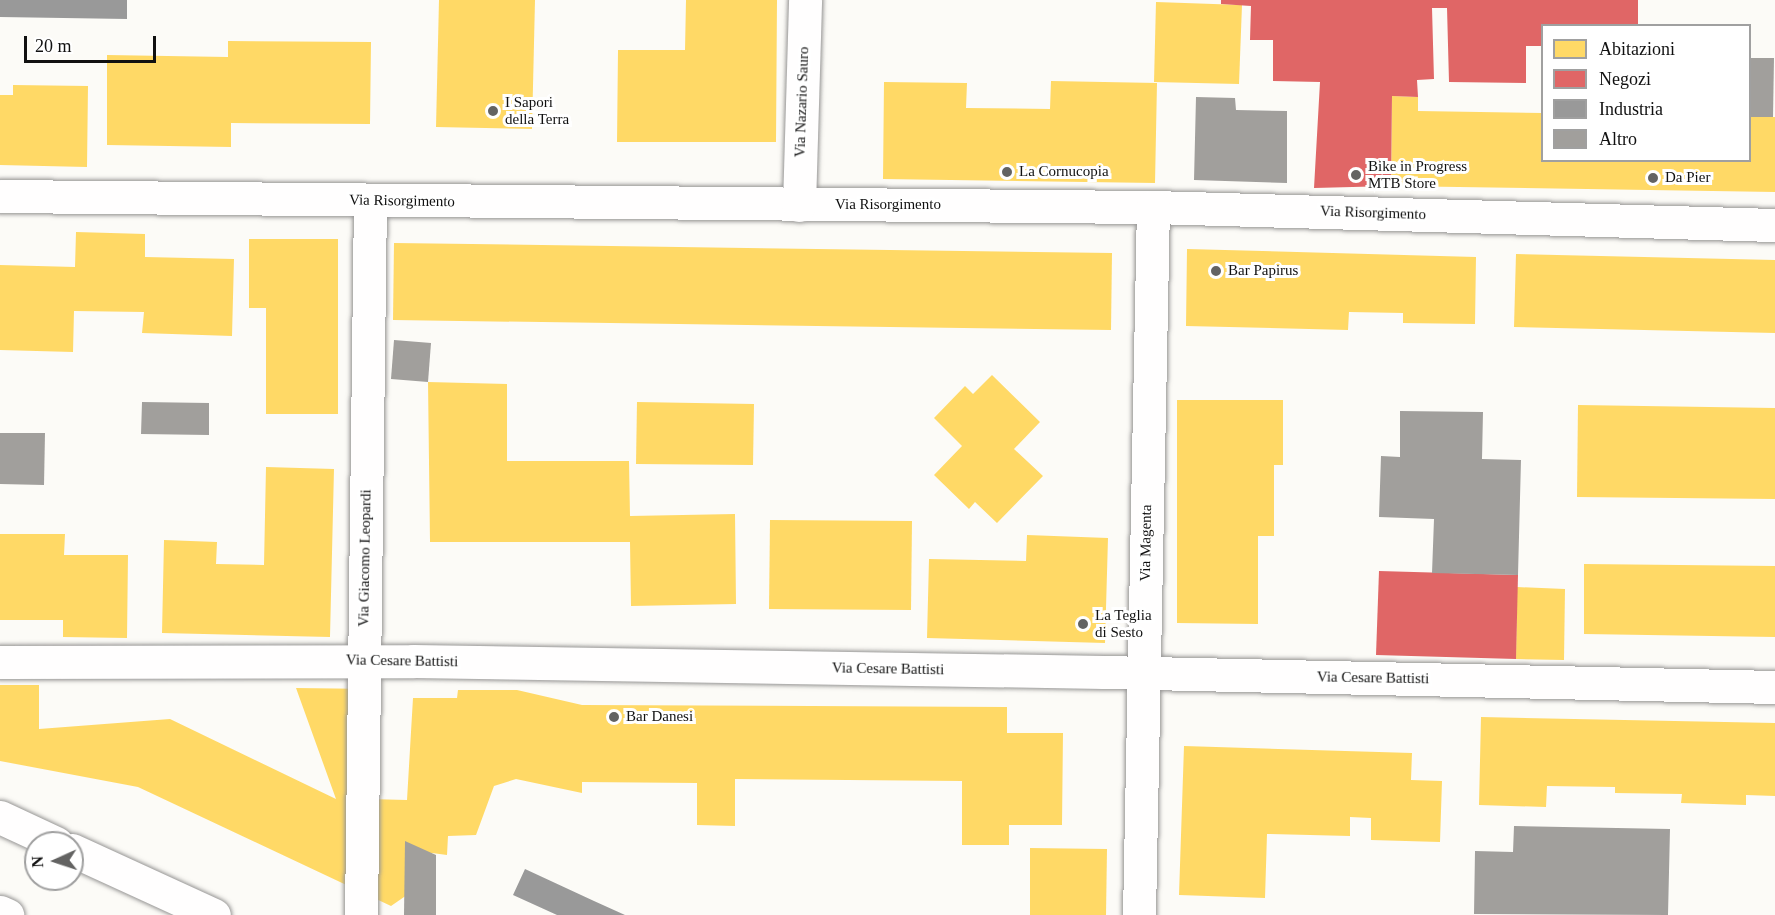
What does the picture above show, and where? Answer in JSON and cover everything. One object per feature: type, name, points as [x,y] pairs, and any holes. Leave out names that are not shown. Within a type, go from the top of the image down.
[{"type":"street","name":"Via Nazario Sauro","points":[[800,205],[805,0]]},
{"type":"street","name":"Via Risorgimento","points":[[0,196],[1153,207],[1775,225]]},
{"type":"street","name":"Via Giacomo Leopardi","points":[[361,915],[369,201]]},
{"type":"street","name":"Via Magenta","points":[[1139,915],[1153,207]]},
{"type":"street","name":"Via Cesare Battisti","points":[[0,662],[364,661],[1143,673],[1775,687]]},
{"type":"street","points":[[0,817],[30,831]]},
{"type":"street","points":[[84,855],[214,915]]},
{"type":"street","points":[[0,912],[7,915]]},
{"type":"building: Abitazioni","points":[[439,0],[535,0],[532,129],[436,127]]},
{"type":"building: Abitazioni","points":[[686,0],[777,0],[776,142],[617,142],[618,50],[685,50]]},
{"type":"building: Abitazioni","points":[[1156,2],[1242,5],[1239,84],[1154,82]]},
{"type":"building: Abitazioni","points":[[228,41],[371,42],[370,124],[231,123],[231,147],[107,145],[107,55],[228,57]]},
{"type":"building: Abitazioni","points":[[1051,81],[1157,83],[1155,183],[883,179],[884,82],[967,83],[966,108],[1050,109]]},
{"type":"building: Abitazioni","points":[[13,85],[88,86],[87,167],[0,165],[0,95],[13,95]]},
{"type":"building: Abitazioni","points":[[1392,96],[1418,97],[1418,111],[1541,113],[1541,162],[1751,162],[1751,117],[1775,117],[1775,192],[1391,186]]},
{"type":"building: Abitazioni","points":[[76,232],[145,234],[145,257],[234,259],[232,336],[142,333],[144,312],[74,311],[73,352],[0,350],[0,265],[75,267]]},
{"type":"building: Abitazioni","points":[[249,239],[338,239],[338,414],[266,414],[266,308],[249,308]]},
{"type":"building: Abitazioni","points":[[394,243],[1112,253],[1111,330],[393,320]]},
{"type":"building: Abitazioni","points":[[1187,249],[1476,257],[1475,324],[1403,323],[1403,313],[1349,312],[1348,330],[1186,326]]},
{"type":"building: Abitazioni","points":[[1516,254],[1775,260],[1775,333],[1514,327]]},
{"type":"building: Abitazioni","points":[[992,375],[1040,422],[1014,449],[1043,476],[997,523],[975,502],[969,509],[934,475],[962,446],[934,418],[965,386],[973,394]]},
{"type":"building: Abitazioni","points":[[428,382],[507,384],[507,461],[629,461],[630,516],[735,514],[736,604],[631,606],[630,542],[430,542]]},
{"type":"building: Abitazioni","points":[[1177,400],[1283,400],[1283,465],[1274,465],[1274,536],[1258,536],[1258,624],[1177,623]]},
{"type":"building: Abitazioni","points":[[637,402],[754,404],[753,465],[636,464]]},
{"type":"building: Abitazioni","points":[[1578,405],[1775,408],[1775,499],[1577,497]]},
{"type":"building: Abitazioni","points":[[266,467],[334,469],[330,637],[162,633],[164,540],[217,542],[216,564],[264,565]]},
{"type":"building: Abitazioni","points":[[770,520],[912,521],[911,610],[769,609]]},
{"type":"building: Abitazioni","points":[[0,534],[65,534],[64,555],[128,555],[127,638],[63,637],[63,620],[0,620]]},
{"type":"building: Abitazioni","points":[[1027,535],[1108,538],[1105,643],[927,638],[929,559],[1026,561]]},
{"type":"building: Abitazioni","points":[[1584,564],[1775,566],[1775,637],[1584,634]]},
{"type":"building: Abitazioni","points":[[1517,587],[1565,589],[1564,660],[1516,659]]},
{"type":"building: Abitazioni","points":[[0,685],[39,685],[39,729],[170,719],[336,799],[296,688],[374,689],[369,799],[407,800],[413,698],[457,698],[458,690],[517,690],[582,705],[1007,707],[1007,733],[1063,733],[1062,825],[1009,825],[1009,845],[962,845],[962,781],[735,779],[735,826],[697,825],[697,783],[582,782],[582,793],[516,779],[494,786],[476,835],[448,836],[447,855],[432,853],[433,877],[391,906],[138,787],[0,761]]},
{"type":"building: Abitazioni","points":[[1481,717],[1775,723],[1775,796],[1746,795],[1746,805],[1681,803],[1682,794],[1615,793],[1615,787],[1547,786],[1546,807],[1479,805]]},
{"type":"building: Abitazioni","points":[[1184,746],[1412,753],[1411,780],[1442,781],[1440,842],[1371,840],[1371,818],[1350,817],[1350,836],[1267,834],[1265,898],[1179,895]]},
{"type":"building: Abitazioni","points":[[1030,848],[1107,849],[1106,915],[1030,915]]},
{"type":"building: Negozi","points":[[1221,0],[1638,0],[1638,24],[1541,24],[1541,46],[1526,46],[1526,83],[1449,82],[1447,8],[1432,8],[1434,79],[1417,80],[1418,97],[1392,96],[1391,186],[1314,188],[1320,82],[1273,81],[1273,40],[1250,40],[1251,6],[1221,4]]},
{"type":"building: Negozi","points":[[1379,571],[1518,575],[1516,659],[1376,655]]},
{"type":"building: Industria","points":[[0,0],[127,0],[127,19],[0,17]]},
{"type":"building: Industria","points":[[525,869],[625,915],[557,915],[513,895]]},
{"type":"building: Altro","points":[[1751,58],[1774,58],[1773,117],[1751,117]]},
{"type":"building: Altro","points":[[1196,97],[1235,98],[1236,110],[1287,111],[1287,183],[1194,180]]},
{"type":"building: Altro","points":[[394,340],[431,343],[428,382],[391,379]]},
{"type":"building: Altro","points":[[142,402],[209,403],[209,435],[141,434]]},
{"type":"building: Altro","points":[[1400,411],[1483,412],[1482,459],[1521,460],[1518,575],[1432,573],[1434,519],[1379,517],[1381,456],[1400,457]]},
{"type":"building: Altro","points":[[0,433],[45,433],[44,485],[0,484]]},
{"type":"building: Altro","points":[[1514,826],[1670,829],[1668,915],[1474,914],[1475,851],[1513,852]]},
{"type":"building: Altro","points":[[405,841],[436,855],[436,915],[404,915]]},
{"type":"place","name":"I Sapori della Terra","points":[[493,111]]},
{"type":"place","name":"La Cornucopia","points":[[1007,172]]},
{"type":"place","name":"Bike in Progress MTB Store","points":[[1356,175]]},
{"type":"place","name":"Da Pier","points":[[1653,178]]},
{"type":"place","name":"Bar Papirus","points":[[1216,271]]},
{"type":"place","name":"La Teglia di Sesto","points":[[1083,624]]},
{"type":"place","name":"Bar Danesi","points":[[614,717]]}]
